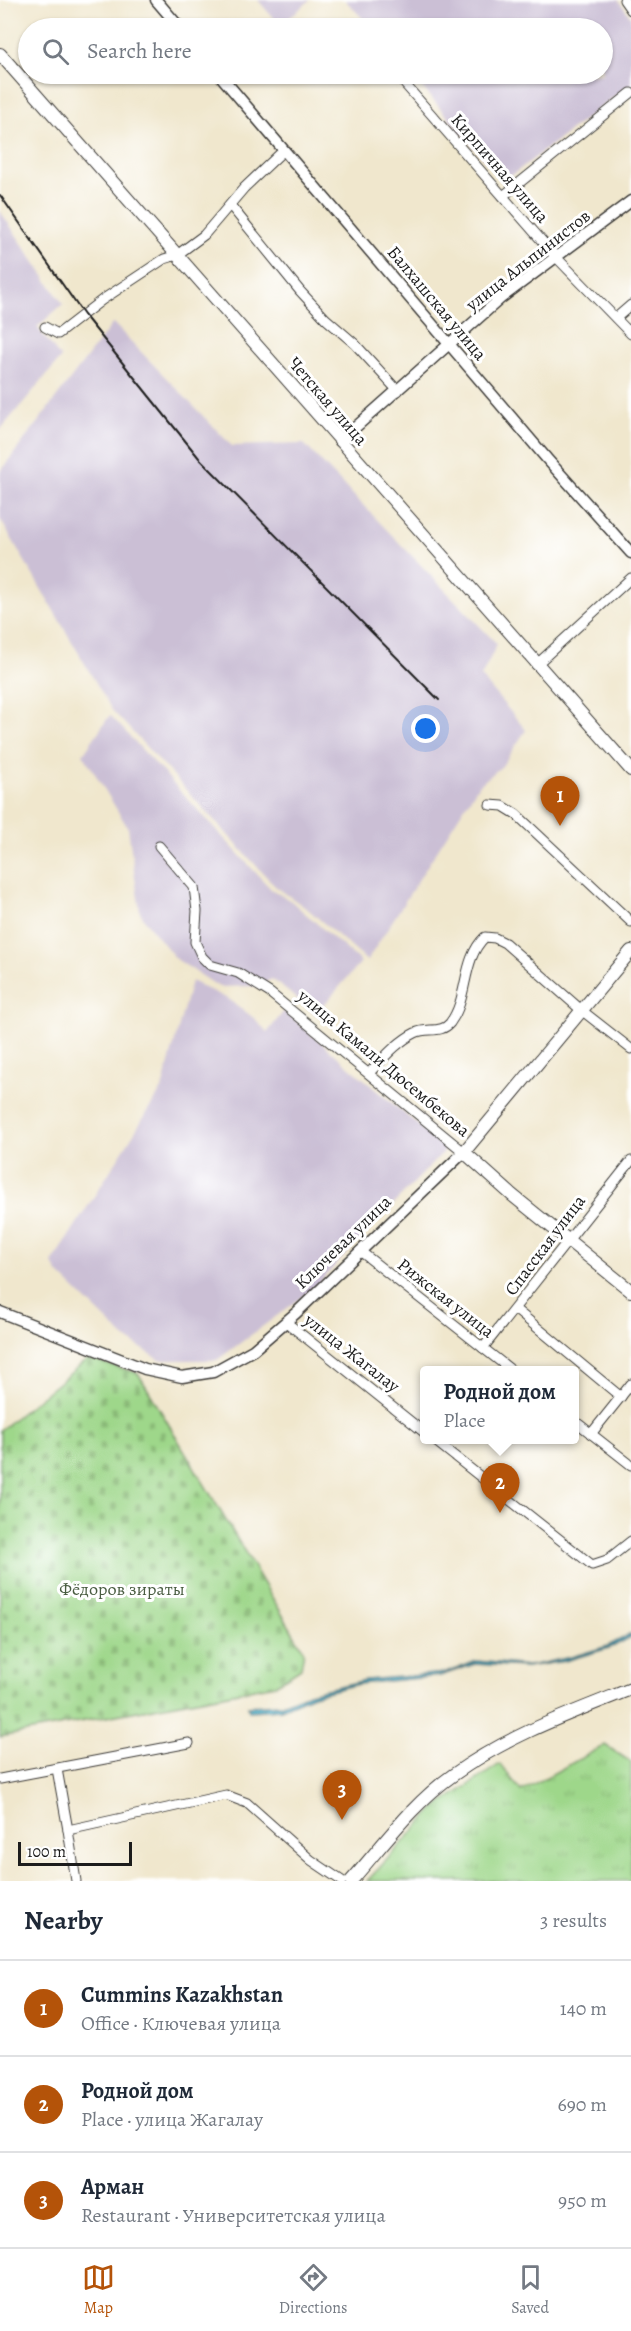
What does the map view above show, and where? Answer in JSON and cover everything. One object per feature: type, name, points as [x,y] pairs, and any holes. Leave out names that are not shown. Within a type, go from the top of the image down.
[{"type":"main road","name":"Четская улица","points":[[0,54],[18,74]]},
{"type":"main road","name":"Четская улица","points":[[26,84],[536,665],[631,770]]},
{"type":"main road","name":"Ключевая улица","points":[[464,1152],[580,1009],[631,951]]},
{"type":"main road","name":"улица Камали Дюсембекова","points":[[464,1152],[567,1241],[631,1290]]},
{"type":"main road","points":[[351,1881],[405,1818],[452,1776],[537,1725],[631,1689]]},
{"type":"street","points":[[156,0],[171,18]]},
{"type":"street","points":[[624,0],[631,10]]},
{"type":"street","name":"Балхашская улица","points":[[228,84],[631,553]]},
{"type":"street","name":"Кирпичная улица","points":[[405,84],[556,257],[631,334]]},
{"type":"street","points":[[503,196],[631,93]]},
{"type":"street","points":[[45,327],[58,334],[102,300],[164,259],[177,255],[204,235],[244,188],[284,150]]},
{"type":"street","name":"улица Альпинистов","points":[[340,441],[451,345],[501,298],[631,201]]},
{"type":"street","points":[[230,205],[300,291],[326,319],[355,344],[398,391]]},
{"type":"street","points":[[616,318],[631,304]]},
{"type":"street","points":[[536,665],[631,578]]},
{"type":"street","points":[[490,806],[503,806],[516,814],[631,922]]},
{"type":"street","name":"улица Камали Дюсембекова","points":[[159,846],[194,887],[197,911],[195,942],[202,957],[210,965],[238,973],[270,993],[464,1152]]},
{"type":"street","points":[[369,1073],[404,1039],[418,1031],[443,1029],[450,1024],[456,1013],[472,954],[485,937],[495,938],[505,944],[580,1009],[631,1049]]},
{"type":"street","name":"Ключевая улица","points":[[0,1312],[145,1369],[182,1377],[213,1372],[253,1350],[286,1322],[464,1152]]},
{"type":"street","name":"Спасская улица","points":[[483,1348],[516,1310],[631,1161]]},
{"type":"street","name":"Рижская улица","points":[[360,1251],[505,1366]]},
{"type":"street","points":[[516,1310],[621,1397]]},
{"type":"street","name":"улица Жагалау","points":[[286,1322],[420,1428]]},
{"type":"street","points":[[591,1434],[631,1384]]},
{"type":"street","points":[[579,1424],[631,1465]]},
{"type":"street","points":[[439,1444],[591,1565],[607,1560],[631,1541]]},
{"type":"street","points":[[0,1779],[189,1743]]},
{"type":"street","points":[[57,1769],[76,1881]]},
{"type":"street","points":[[68,1830],[226,1795],[247,1803],[311,1860],[342,1881]]},
{"type":"shaded area","points":[[258,0],[310,0],[289,18],[273,18]]},
{"type":"shaded area","points":[[345,0],[618,0],[631,17],[631,84],[503,182],[420,84],[613,84],[613,18],[362,18]]},
{"type":"shaded area","points":[[0,211],[63,304],[37,327],[61,358],[0,430]]},
{"type":"shaded area","points":[[113,323],[232,446],[304,444],[497,644],[481,677],[526,730],[502,766],[478,786],[367,961],[310,911],[275,886],[112,710],[0,519],[0,472]]},
{"type":"shaded area","points":[[110,715],[271,889],[291,901],[361,962],[316,1014],[272,979],[257,986],[219,987],[176,959],[146,922],[140,912],[128,828],[83,754]]},
{"type":"shaded area","points":[[191,981],[230,1000],[255,1019],[267,1033],[284,1011],[446,1149],[313,1289],[247,1338],[217,1360],[160,1360],[124,1337],[59,1274],[52,1263],[162,1089]]},
{"type":"green space","name":"Фёдоров зираты","points":[[88,1359],[138,1373],[304,1651],[301,1668],[275,1685],[0,1737],[0,1430]]},
{"type":"green space","points":[[605,1745],[631,1762],[631,1881],[367,1881],[435,1808],[500,1764],[521,1791]]},
{"type":"water","points":[[631,1634],[631,1637],[612,1647],[565,1661],[526,1667],[475,1664],[440,1676],[358,1684],[313,1695],[281,1709],[249,1711],[248,1706],[282,1704],[309,1693],[366,1680],[446,1673],[476,1661],[529,1666],[608,1646]]},
{"type":"railway","points":[[0,195],[84,315],[199,458],[439,700]]},
{"type":"place","name":"Cummins Kazakhstan","points":[[560,826]]},
{"type":"place","name":"Родной дом","points":[[500,1513]]},
{"type":"place","name":"Арман","points":[[342,1820]]}]
